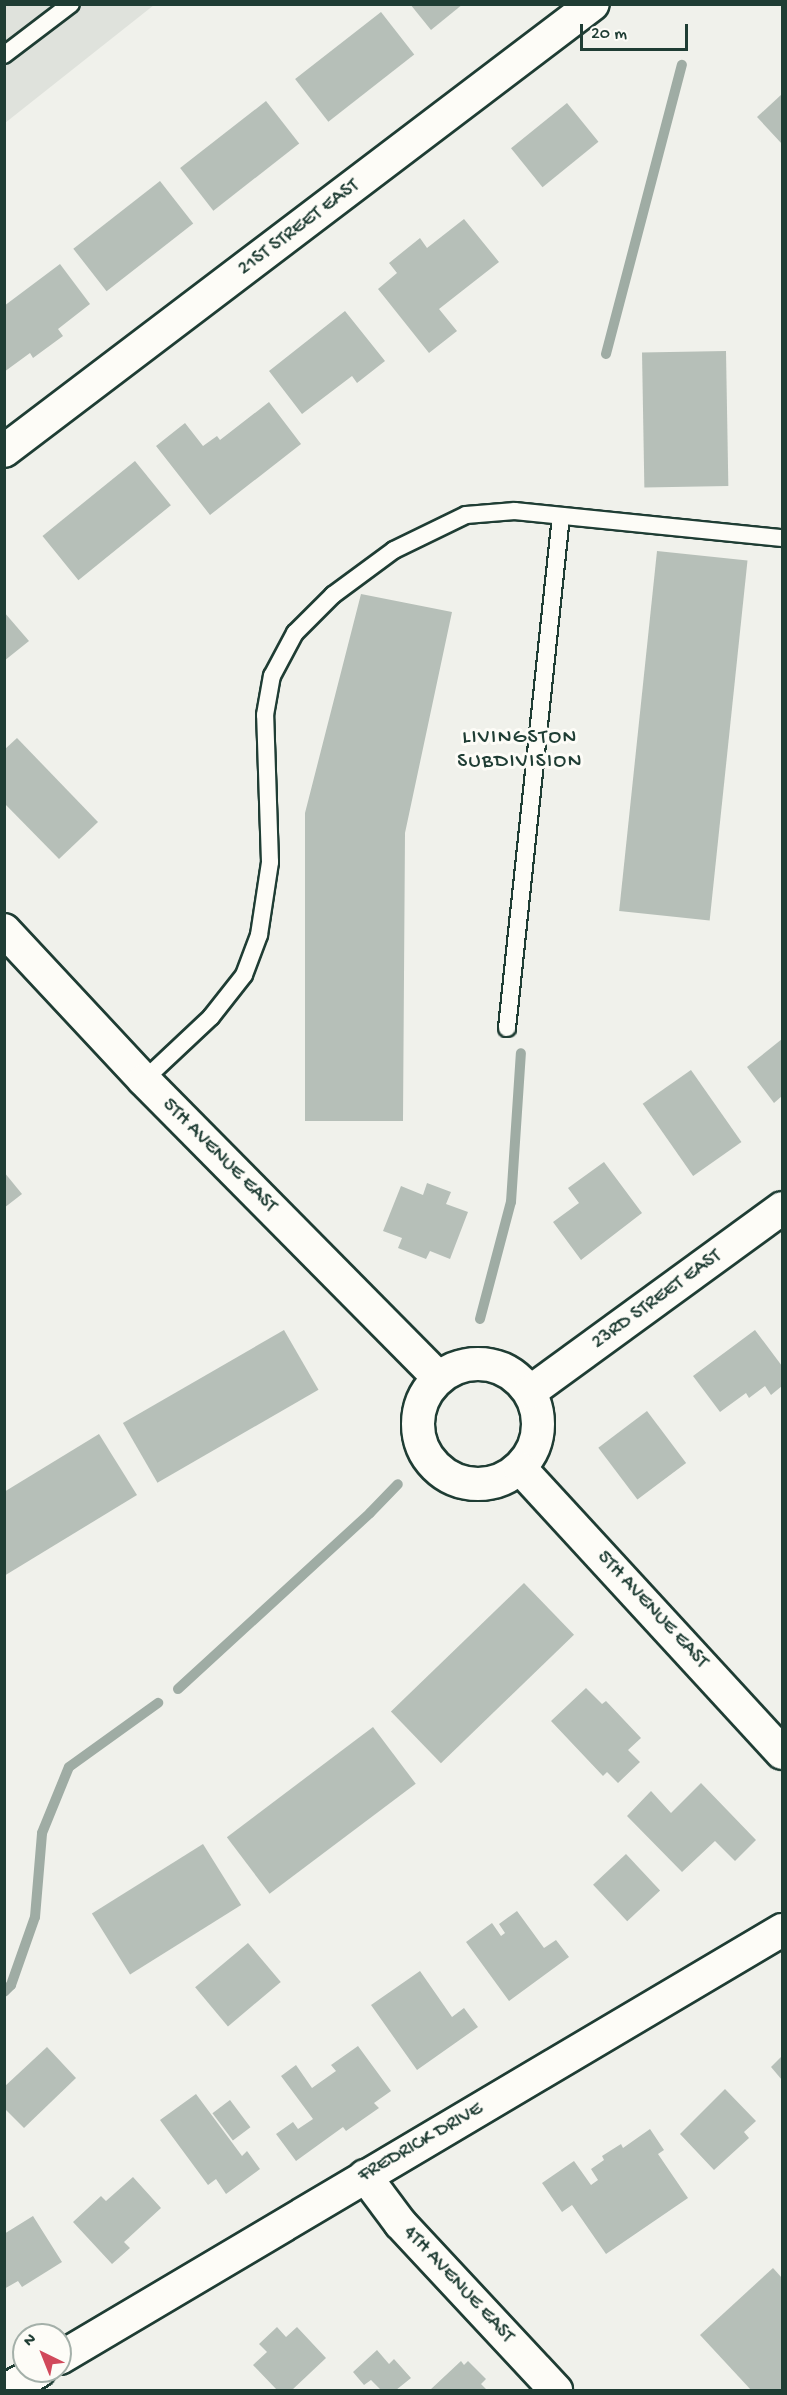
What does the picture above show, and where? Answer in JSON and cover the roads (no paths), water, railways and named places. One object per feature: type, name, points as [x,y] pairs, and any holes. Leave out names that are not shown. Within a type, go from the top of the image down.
[{"type":"street","name":"21ST STREET EAST","points":[[4,451],[593,4]]},
{"type":"street","name":"5TH AVENUE EAST","points":[[4,930],[144,1080],[439,1378]]},
{"type":"street","name":"23RD STREET EAST","points":[[530,1392],[783,1208]]},
{"type":"street","points":[[477,1364],[498,1367],[516,1377],[530,1392],[538,1411],[538,1432],[533,1452],[520,1468],[501,1481],[478,1485],[455,1481],[437,1469],[423,1450],[417,1429],[419,1410],[427,1393],[439,1378],[457,1368],[477,1364]]},
{"type":"street","name":"5TH AVENUE EAST","points":[[520,1468],[783,1753]]},
{"type":"street","name":"FREDRICK DRIVE","points":[[72,2351],[783,1930]]},
{"type":"street","name":"4TH AVENUE EAST","points":[[365,2176],[400,2223],[556,2391]]},
{"type":"street","points":[[6,2391],[19,2383]]},
{"type":"lane","points":[[4,55],[71,4]]},
{"type":"lane","points":[[144,1080],[180,1049],[218,1008],[244,975],[259,934],[270,862],[265,716],[272,676],[295,633],[333,595],[394,550],[466,515],[515,511],[783,538]]},
{"type":"lane","points":[[507,1028],[561,516]]},
{"type":"waterway","points":[[606,354],[682,65]]},
{"type":"waterway","points":[[480,1319],[511,1202],[521,1053]]},
{"type":"waterway","points":[[178,1689],[370,1513],[398,1484]]},
{"type":"waterway","points":[[4,1992],[11,1985],[35,1917],[42,1833],[69,1767],[158,1703]]},
{"type":"district","name":"LIVINGSTON SUBDIVISION","points":[[520,751]]}]
